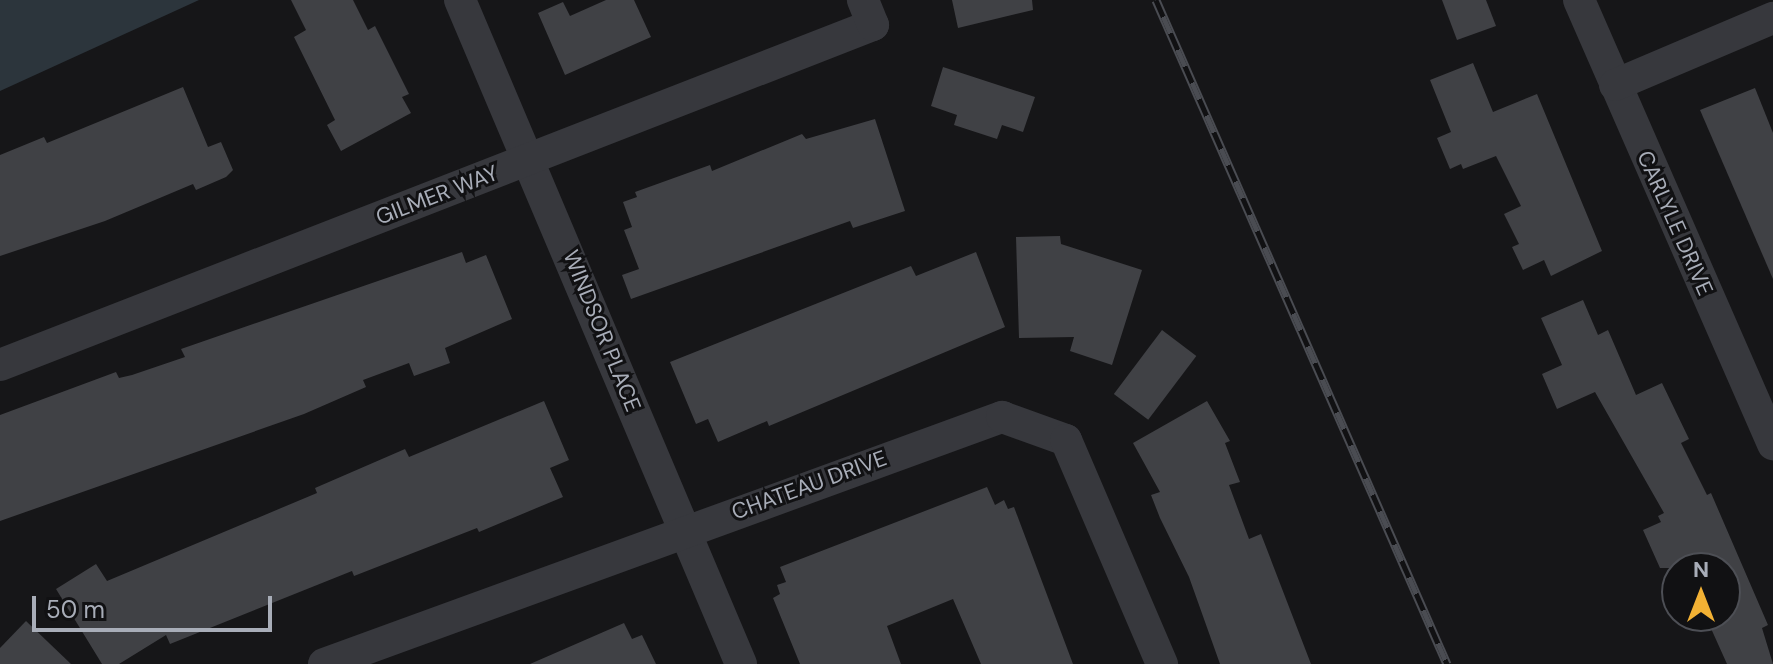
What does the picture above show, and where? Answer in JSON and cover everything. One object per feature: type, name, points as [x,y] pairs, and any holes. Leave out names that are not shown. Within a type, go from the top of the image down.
[{"type":"street","name":"WINDSOR PLACE","points":[[460,0],[531,159],[741,664]]},
{"type":"street","name":"CARLYLE DRIVE","points":[[1579,0],[1773,445]]},
{"type":"street","name":"GILMER WAY","points":[[0,365],[531,159],[868,12]]},
{"type":"street","points":[[1615,85],[1773,18]]},
{"type":"street","name":"CHATEAU DRIVE","points":[[324,664],[684,530],[1002,417],[1066,440],[1162,664]]},
{"type":"shaded area","points":[[0,0],[199,0],[0,91]]},
{"type":"building","points":[[291,0],[353,0],[368,30],[375,26],[409,94],[402,97],[411,113],[341,151],[327,125],[335,120],[294,37],[306,30]]},
{"type":"building","points":[[606,0],[634,0],[651,37],[565,75],[538,13],[563,2],[570,16]]},
{"type":"building","points":[[952,0],[1032,0],[1033,10],[958,28]]},
{"type":"building","points":[[1442,0],[1486,0],[1496,26],[1457,40]]},
{"type":"building","points":[[1473,63],[1493,112],[1537,94],[1602,251],[1551,276],[1544,260],[1523,270],[1512,247],[1519,244],[1504,214],[1521,206],[1496,156],[1463,169],[1461,164],[1450,169],[1437,138],[1451,132],[1430,80]]},
{"type":"building","points":[[943,67],[1035,97],[1023,132],[1002,125],[997,139],[954,125],[957,115],[931,106]]},
{"type":"building","points":[[183,87],[208,147],[221,142],[233,170],[226,177],[196,190],[193,184],[105,221],[0,256],[0,155],[44,137],[47,143]]},
{"type":"building","points":[[1755,88],[1773,133],[1773,279],[1700,110]]},
{"type":"building","points":[[875,119],[905,211],[853,228],[850,221],[631,299],[622,275],[639,269],[624,230],[632,227],[623,202],[637,197],[635,192],[710,165],[712,171],[802,134],[806,139]]},
{"type":"building","points":[[1060,236],[1061,244],[1142,270],[1112,365],[1070,351],[1074,337],[1019,338],[1016,237]]},
{"type":"building","points":[[462,252],[466,263],[486,255],[512,319],[445,348],[450,363],[414,376],[409,363],[363,380],[366,387],[304,414],[0,521],[0,415],[116,372],[119,378],[185,357],[181,349]]},
{"type":"building","points":[[976,252],[1005,327],[769,426],[767,421],[718,442],[708,419],[696,424],[670,362],[911,266],[916,276]]},
{"type":"building","points":[[1583,300],[1598,335],[1608,330],[1636,395],[1662,383],[1689,439],[1681,443],[1707,495],[1711,493],[1736,552],[1661,552],[1660,568],[1643,530],[1661,522],[1658,516],[1664,513],[1595,392],[1557,409],[1542,374],[1562,365],[1541,318]]},
{"type":"building","points":[[1162,330],[1196,356],[1148,420],[1114,394]]},
{"type":"building","points":[[544,401],[569,460],[550,468],[563,497],[479,532],[477,528],[354,576],[352,571],[170,644],[166,635],[119,664],[102,664],[56,589],[96,564],[107,581],[317,493],[315,488],[405,449],[409,457]]},
{"type":"building","points":[[1207,401],[1230,441],[1225,443],[1240,482],[1229,485],[1249,539],[1261,534],[1311,664],[1220,664],[1189,577],[1160,518],[1151,495],[1160,492],[1133,443]]},
{"type":"building","points":[[987,487],[995,505],[1004,500],[1008,509],[1014,507],[1073,664],[981,664],[953,599],[887,626],[901,664],[800,664],[773,598],[780,594],[777,585],[786,582],[780,567]]},
{"type":"building","points":[[1741,562],[1768,625],[1762,628],[1773,664],[1727,664],[1713,632],[1741,632]]},
{"type":"building","points":[[26,621],[71,664],[0,664],[0,648]]},
{"type":"building","points":[[624,623],[632,639],[642,635],[656,664],[530,664]]},
{"type":"railway","points":[[1156,0],[1447,664]]}]
